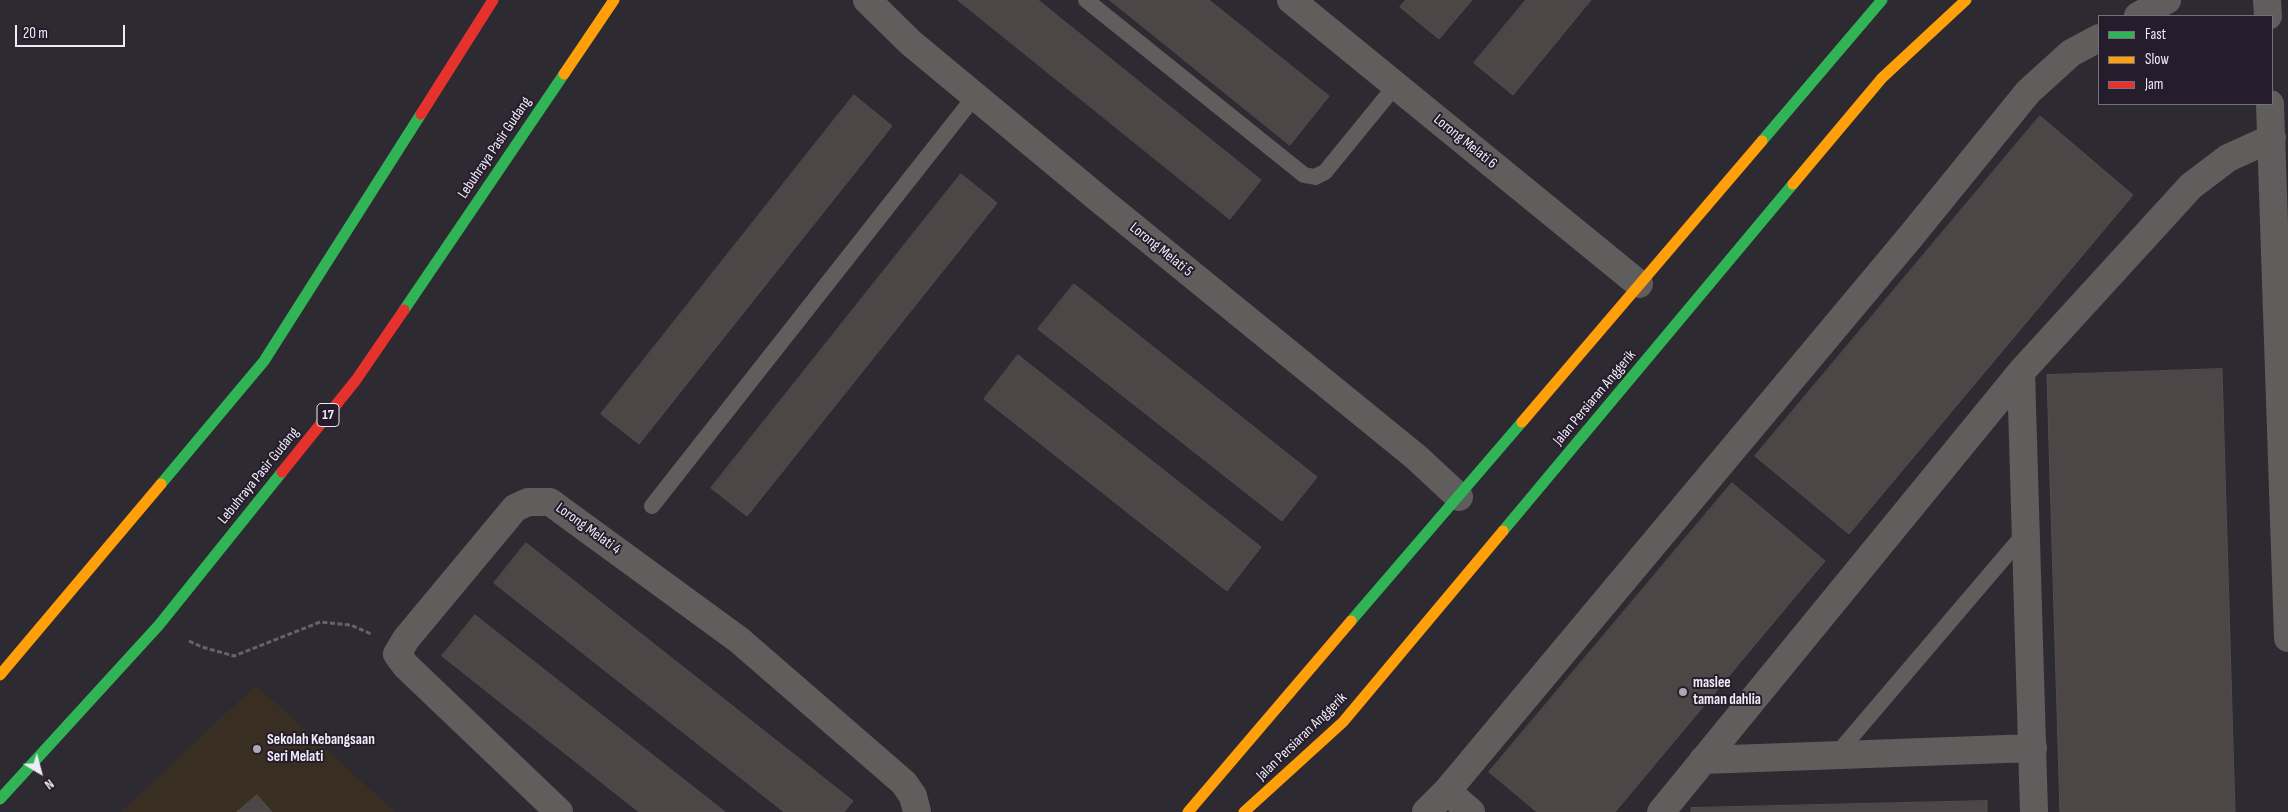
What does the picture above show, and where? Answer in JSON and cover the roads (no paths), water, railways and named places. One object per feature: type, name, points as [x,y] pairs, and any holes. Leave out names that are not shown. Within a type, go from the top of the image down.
[{"type":"main road","points":[[0,675],[264,361],[493,0]]},
{"type":"main road","name":"Lebuhraya Pasir Gudang","points":[[0,799],[159,625],[356,380],[614,0]]},
{"type":"main road","points":[[1188,812],[1882,0]]},
{"type":"main road","name":"Jalan Persiaran Anggerik","points":[[1244,812],[1343,722],[1882,78],[1966,0]]},
{"type":"street","name":"Lorong Melati 5","points":[[867,0],[911,43],[1098,199],[1416,457],[1459,497]]},
{"type":"street","name":"Lorong Melati 6","points":[[1291,0],[1639,284]]},
{"type":"street","points":[[2140,15],[2167,0]]},
{"type":"street","points":[[2267,0],[2268,15]]},
{"type":"street","points":[[1426,812],[1447,791],[1912,236],[2028,92],[2072,53],[2098,39]]},
{"type":"street","points":[[2270,105],[2288,638]]},
{"type":"street","points":[[1661,812],[2021,372],[2191,186],[2228,158],[2272,138]]},
{"type":"street","points":[[2021,372],[2034,812]]},
{"type":"street","name":"Lorong Melati 4","points":[[559,812],[412,672],[397,654],[406,639],[515,508],[528,502],[550,502],[739,640],[904,783],[913,796],[917,812]]},
{"type":"street","points":[[1703,760],[2033,748]]},
{"type":"street","points":[[1447,791],[1471,812]]},
{"type":"lane","points":[[1086,0],[1304,174],[1315,177],[1325,172],[1396,85]]},
{"type":"lane","points":[[652,506],[975,96]]},
{"type":"lane","points":[[1836,756],[2026,532]]},
{"type":"place","name":"maslee taman dahlia","points":[[1683,692]]},
{"type":"place","name":"Sekolah Kebangsaan Seri Melati","points":[[257,749]]}]
